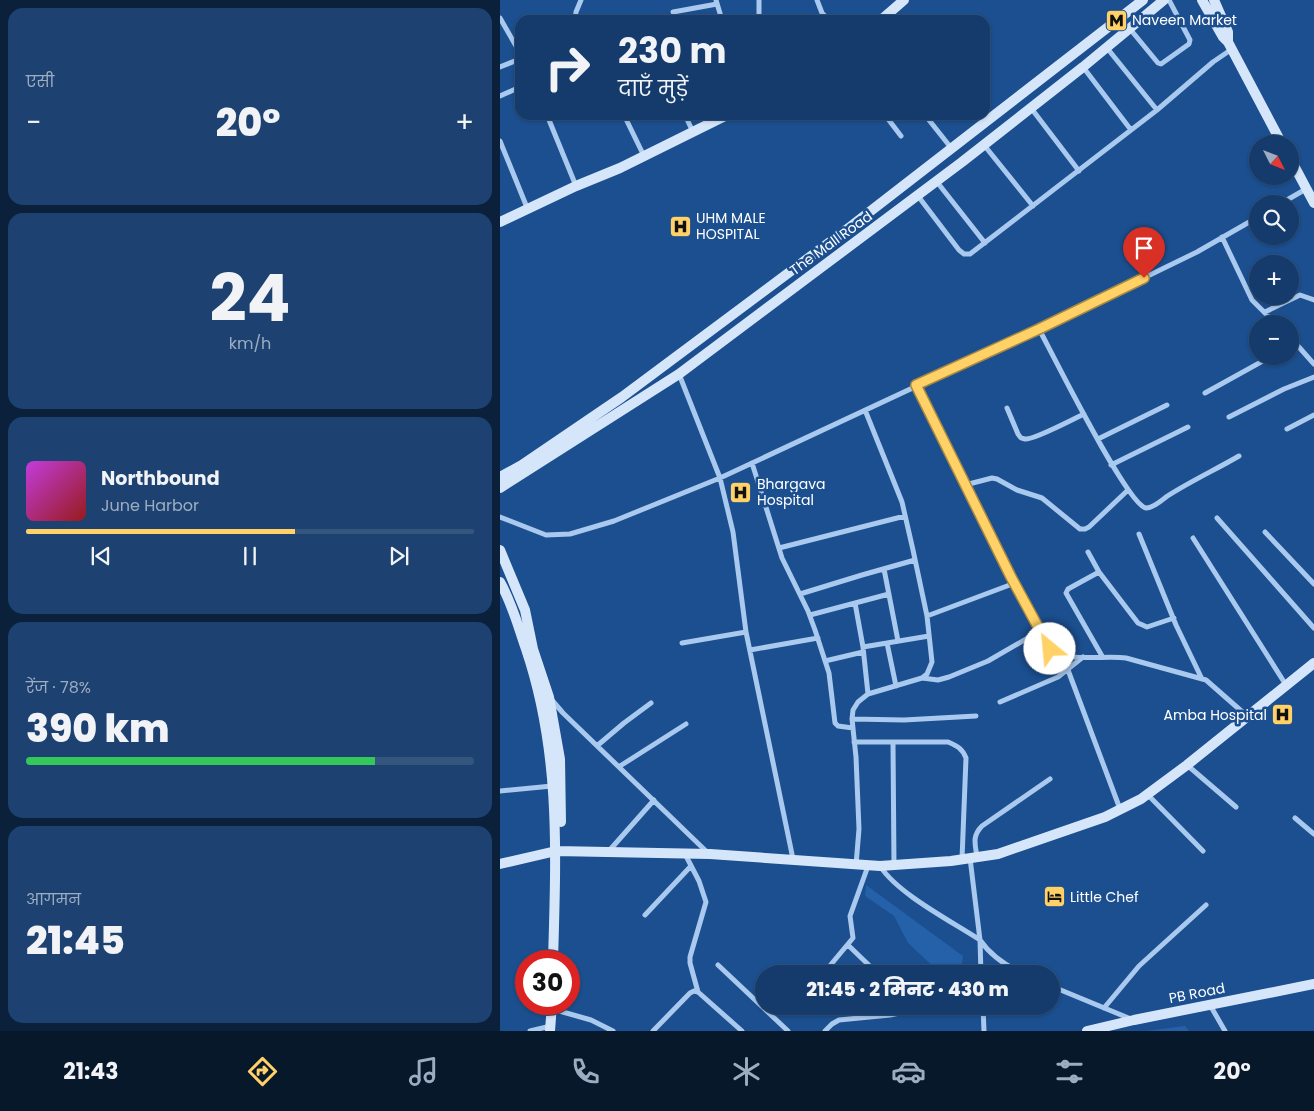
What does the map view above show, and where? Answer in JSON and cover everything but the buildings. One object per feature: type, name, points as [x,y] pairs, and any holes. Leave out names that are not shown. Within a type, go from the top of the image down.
[{"type":"street","points":[[576,15],[581,0]]},
{"type":"street","points":[[759,0],[759,15]]},
{"type":"street","points":[[817,0],[824,15]]},
{"type":"street","points":[[887,15],[904,0]]},
{"type":"street","name":"The Mall Road","points":[[990,120],[1144,0]]},
{"type":"street","name":"The Mall Road","points":[[500,488],[679,374],[937,182],[1107,48],[1164,0]]},
{"type":"street","points":[[1129,28],[1158,63],[1161,64],[1189,44],[1190,40],[1169,0]]},
{"type":"street","points":[[1202,0],[1223,37],[1230,45],[1277,135]]},
{"type":"street","points":[[1214,0],[1228,32],[1230,45]]},
{"type":"street","points":[[673,12],[716,2],[720,15]]},
{"type":"street","points":[[500,18],[515,44]]},
{"type":"street","points":[[918,196],[963,253],[970,254],[1157,110],[1230,45]]},
{"type":"street","points":[[1107,48],[1157,110]]},
{"type":"street","points":[[500,67],[515,61]]},
{"type":"street","points":[[1083,67],[1132,130]]},
{"type":"street","points":[[500,96],[515,90]]},
{"type":"street","points":[[1031,108],[1079,171]]},
{"type":"street","points":[[549,120],[576,186]]},
{"type":"street","points":[[626,120],[644,156]]},
{"type":"street","points":[[687,120],[693,132]]},
{"type":"street","points":[[500,222],[576,186],[620,168],[717,120]]},
{"type":"street","points":[[889,120],[901,136]]},
{"type":"street","points":[[929,120],[952,149]]},
{"type":"street","name":"The Mall Road","points":[[500,477],[522,465],[622,397],[850,227],[989,120]]},
{"type":"street","points":[[500,141],[528,210]]},
{"type":"street","points":[[984,145],[1033,206]]},
{"type":"street","points":[[1299,175],[1314,203]]},
{"type":"street","points":[[937,182],[985,243]]},
{"type":"street","points":[[1296,195],[1306,189]]},
{"type":"street","points":[[500,517],[546,535],[570,534],[614,522],[720,478],[1039,329],[1197,252],[1249,222]]},
{"type":"street","points":[[1222,237],[1252,300],[1268,315]]},
{"type":"street","points":[[1265,312],[1300,295],[1314,300]]},
{"type":"street","points":[[1039,329],[1111,464],[1140,505],[1146,508],[1153,506],[1239,456]]},
{"type":"street","points":[[1299,350],[1314,364]]},
{"type":"street","points":[[1205,393],[1256,365]]},
{"type":"street","points":[[679,374],[720,478],[733,532],[746,632],[792,859]]},
{"type":"street","points":[[1229,417],[1284,389],[1314,377]]},
{"type":"street","points":[[916,385],[965,485],[1050,649],[1061,655],[1126,658],[1201,677],[1213,684],[1248,717]]},
{"type":"street","points":[[1098,439],[1167,405]]},
{"type":"street","points":[[1007,408],[1018,434],[1024,439],[1084,414]]},
{"type":"street","points":[[856,865],[859,829],[853,710],[858,702],[868,694],[922,678],[927,674],[932,662],[927,616],[902,502],[865,410]]},
{"type":"street","points":[[1287,429],[1314,416]]},
{"type":"street","points":[[1111,464],[1188,427]]},
{"type":"street","points":[[752,463],[782,558],[810,616],[818,638],[829,673],[836,723],[838,726],[853,728]]},
{"type":"street","points":[[965,485],[992,478],[997,479],[1017,490],[1042,498],[1080,529],[1089,527],[1128,490]]},
{"type":"street","points":[[779,548],[905,516]]},
{"type":"street","points":[[1217,518],[1314,628]]},
{"type":"street","points":[[1265,532],[1314,584]]},
{"type":"street","points":[[1140,534],[1174,618],[1201,677]]},
{"type":"street","points":[[1193,538],[1287,685]]},
{"type":"street","points":[[500,550],[525,610],[533,649],[549,697],[560,759],[562,840],[554,950]]},
{"type":"street","points":[[1088,552],[1099,572],[1138,623],[1148,627],[1174,618]]},
{"type":"street","points":[[800,594],[915,560]]},
{"type":"street","points":[[884,569],[898,641]]},
{"type":"street","points":[[1099,572],[1068,589],[1066,594],[1102,656]]},
{"type":"street","points":[[500,582],[517,620],[538,690],[550,753],[560,851]]},
{"type":"street","points":[[927,616],[1015,583]]},
{"type":"street","points":[[810,616],[889,594]]},
{"type":"street","points":[[855,603],[868,694]]},
{"type":"street","points":[[922,678],[938,680],[949,678],[988,661],[1040,631]]},
{"type":"street","points":[[682,643],[746,632]]},
{"type":"street","points":[[825,661],[887,643],[929,636]]},
{"type":"street","points":[[750,650],[818,638]]},
{"type":"street","points":[[887,643],[896,686]]},
{"type":"street","points":[[1000,702],[1058,677],[1083,657]]},
{"type":"street","points":[[500,864],[560,851],[710,854],[868,866],[998,854],[1105,817],[1148,794],[1248,717],[1314,663]]},
{"type":"street","points":[[1068,670],[1120,810]]},
{"type":"street","points":[[549,697],[563,713],[710,854]]},
{"type":"street","points":[[598,745],[651,703]]},
{"type":"street","points":[[852,719],[904,720],[976,716]]},
{"type":"street","points":[[620,766],[686,724]]},
{"type":"street","points":[[854,742],[948,742],[958,746],[964,752],[966,758],[970,858],[980,940],[981,965]]},
{"type":"street","points":[[894,742],[894,865]]},
{"type":"street","points":[[1187,765],[1236,806]]},
{"type":"street","points":[[970,858],[976,831],[1050,779]]},
{"type":"street","points":[[500,791],[552,786]]},
{"type":"street","points":[[1148,794],[1204,851]]},
{"type":"street","points":[[608,852],[654,800]]},
{"type":"street","points":[[1295,818],[1314,834]]},
{"type":"street","points":[[685,854],[699,881],[706,902],[690,957],[698,992],[742,1031]]},
{"type":"street","points":[[645,915],[691,866]]},
{"type":"street","points":[[830,965],[853,938],[850,916],[868,866]]},
{"type":"street","points":[[880,866],[890,880],[980,940],[986,949],[1005,965]]},
{"type":"street","points":[[1104,1008],[1139,966],[1206,905]]},
{"type":"street","points":[[848,944],[869,965]]},
{"type":"street","points":[[718,965],[788,1031]]},
{"type":"street","name":"PB Road","points":[[1086,1031],[1314,984]]},
{"type":"street","points":[[1060,990],[1134,1020]]},
{"type":"street","points":[[653,1031],[690,993],[698,992]]},
{"type":"street","points":[[1210,1004],[1224,1031]]},
{"type":"street","points":[[530,1031],[551,1029],[552,1015]]},
{"type":"street","points":[[577,1015],[613,1031]]},
{"type":"street","points":[[825,1031],[839,1020],[890,1015]]},
{"type":"street","points":[[983,1015],[984,1031]]},
{"type":"shaded area","points":[[866,885],[963,956],[962,965],[931,965],[908,943],[894,916],[865,896]]},
{"type":"shaded area","points":[[1185,1026],[1189,1031],[1145,1031]]},
{"type":"place","name":"Naveen Market","points":[[1116,20]]},
{"type":"place","name":"UHM MALE HOSPITAL","points":[[680,226]]},
{"type":"place","name":"Bhargava Hospital","points":[[741,492]]},
{"type":"place","name":"Amba Hospital","points":[[1283,715]]},
{"type":"place","name":"Little Chef","points":[[1054,897]]},
{"type":"route","points":[[1050,649],[1011,577],[916,385],[1039,329],[1144,278]]}]
